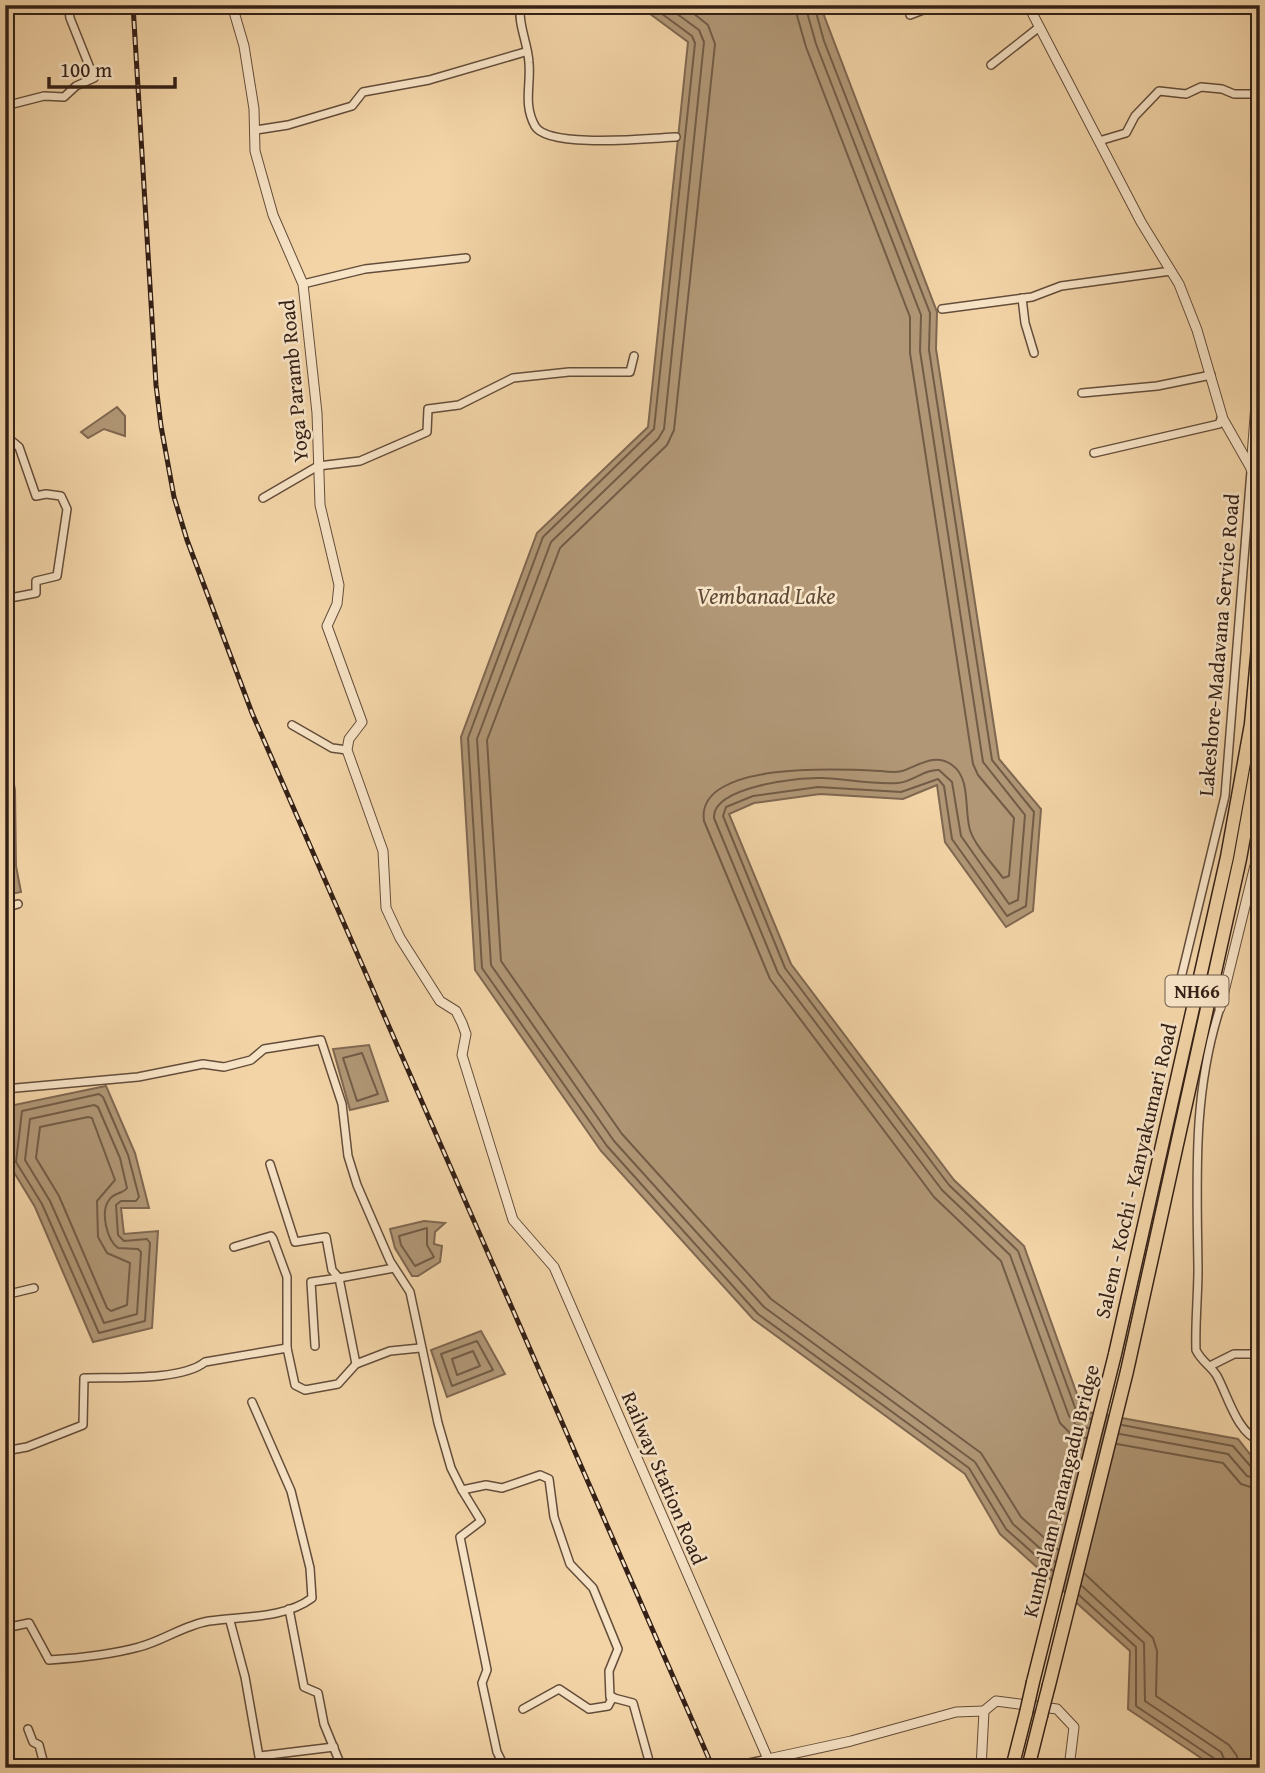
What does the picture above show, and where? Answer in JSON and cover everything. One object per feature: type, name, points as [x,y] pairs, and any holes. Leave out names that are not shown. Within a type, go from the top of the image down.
[{"type":"highway","name":"Salem - Kochi - Kanyakumari Road","points":[[1115,1354],[1244,775],[1260,624]]},
{"type":"highway","name":"Salem - Kochi - Kanyakumari Road","points":[[1127,1371],[1240,859],[1260,748]]},
{"type":"highway","name":"Kumbalam Panangadu Bridge","points":[[1012,1768],[1115,1354]]},
{"type":"highway","name":"Kumbalam Panangadu Bridge","points":[[1028,1768],[1127,1371]]},
{"type":"street","points":[[5,106],[44,96],[64,97],[76,86],[94,78],[70,18],[68,5]]},
{"type":"street","name":"Yoga Paramb Road","points":[[233,5],[244,46],[256,130],[255,151],[272,215],[303,284],[317,413],[320,505],[339,585],[337,604],[327,626],[362,722],[348,738],[347,750]]},
{"type":"street","points":[[520,5],[519,21],[529,60],[526,95],[529,111],[536,128],[542,134],[573,140],[676,138]]},
{"type":"street","points":[[911,15],[936,5]]},
{"type":"street","points":[[1028,5],[1141,222],[1171,271],[1192,318],[1222,416],[1260,484]]},
{"type":"street","points":[[991,65],[1038,28]]},
{"type":"street","points":[[256,130],[288,125],[352,106],[363,92],[429,80],[525,52]]},
{"type":"street","points":[[1099,141],[1125,132],[1135,116],[1159,91],[1186,94],[1200,87],[1222,89],[1234,94],[1260,94]]},
{"type":"street","points":[[303,284],[365,269],[466,258]]},
{"type":"street","points":[[942,309],[1043,295],[1061,286],[1171,271]]},
{"type":"street","points":[[1022,298],[1034,353]]},
{"type":"street","name":"Lakeshore-Madavana Service Road","points":[[1181,978],[1225,796],[1260,352]]},
{"type":"street","points":[[263,498],[318,466],[360,461],[427,432],[428,409],[459,405],[513,378],[569,372],[630,372],[634,356]]},
{"type":"street","points":[[1082,393],[1157,386],[1211,375]]},
{"type":"street","points":[[1094,453],[1219,424],[1222,416]]},
{"type":"street","points":[[5,599],[36,593],[36,581],[57,576],[67,509],[61,496],[36,496],[19,447],[7,437]]},
{"type":"street","points":[[292,725],[332,748],[347,750]]},
{"type":"street","name":"Railway Station Road","points":[[347,750],[383,851],[386,908],[400,938],[440,1001],[456,1011],[463,1023],[466,1034],[462,1055],[513,1220],[554,1267],[768,1759]]},
{"type":"street","points":[[1260,845],[1212,1034],[1200,1100],[1195,1157],[1196,1350],[1210,1366],[1240,1423],[1252,1438],[1260,1441]]},
{"type":"street","points":[[5,908],[18,904]]},
{"type":"street","points":[[5,1089],[91,1079],[138,1077],[203,1064],[237,1065],[251,1060],[264,1049],[321,1040],[342,1104],[348,1156],[357,1185],[394,1268],[410,1292],[420,1348],[451,1468],[481,1521],[460,1536],[487,1670],[482,1683],[497,1752],[502,1762],[510,1768]]},
{"type":"street","points":[[270,1164],[290,1236],[295,1242],[326,1237],[332,1270],[339,1278],[356,1364]]},
{"type":"street","points":[[234,1247],[271,1236],[273,1239],[287,1277],[286,1348],[296,1385],[305,1390],[338,1384],[356,1364],[390,1351],[420,1348]]},
{"type":"street","points":[[315,1346],[311,1282],[394,1268]]},
{"type":"street","points":[[5,1295],[34,1288]]},
{"type":"street","points":[[5,1451],[27,1447],[83,1425],[84,1378],[151,1377],[197,1368],[205,1362],[286,1348]]},
{"type":"street","points":[[1210,1366],[1234,1354],[1260,1354]]},
{"type":"street","points":[[5,1628],[29,1623],[49,1660],[138,1648],[208,1621],[230,1621],[300,1607],[312,1598],[310,1568],[291,1491],[251,1402]]},
{"type":"street","points":[[462,1490],[486,1485],[502,1488],[540,1475],[549,1479],[556,1527],[570,1564],[593,1588],[618,1649],[609,1671],[610,1697],[633,1703],[651,1768]]},
{"type":"street","points":[[289,1609],[304,1687],[317,1693],[324,1724],[342,1768]]},
{"type":"street","points":[[230,1621],[245,1677],[261,1768]]},
{"type":"street","points":[[523,1709],[559,1689],[589,1709],[608,1706],[613,1697]]},
{"type":"street","points":[[725,1768],[851,1741],[956,1712],[984,1711],[996,1701],[1057,1709],[1074,1727],[1069,1768]]},
{"type":"street","points":[[981,1768],[984,1711]]},
{"type":"street","points":[[28,1729],[33,1742],[39,1745],[45,1768]]},
{"type":"street","points":[[260,1756],[334,1747]]},
{"type":"shaded area","points":[[1260,956],[1260,1035],[1251,1002]]},
{"type":"water","name":"Vembanad Lake","points":[[638,5],[820,5],[937,312],[936,349],[999,759],[1041,809],[1033,911],[1006,927],[945,842],[937,785],[903,799],[820,794],[754,803],[729,814],[791,964],[954,1180],[1024,1246],[1083,1411],[1238,1439],[1260,1467],[1260,1768],[1213,1766],[1128,1709],[1130,1651],[1000,1534],[965,1474],[753,1319],[601,1151],[475,970],[461,737],[537,533],[648,427],[688,42]]},
{"type":"water","points":[[117,407],[125,416],[125,436],[104,429],[88,438],[81,432]]},
{"type":"water","points":[[5,730],[15,790],[16,866],[21,892],[5,895]]},
{"type":"water","points":[[369,1045],[388,1101],[350,1110],[333,1049]]},
{"type":"water","points":[[106,1086],[135,1153],[149,1208],[121,1208],[124,1234],[158,1231],[152,1328],[93,1342],[35,1207],[9,1164],[14,1105]]},
{"type":"water","points":[[424,1221],[445,1223],[435,1232],[434,1244],[442,1246],[440,1262],[418,1276],[412,1276],[395,1248],[390,1229]]},
{"type":"water","points":[[481,1331],[505,1374],[447,1397],[431,1350]]},
{"type":"railway","points":[[133,5],[156,385],[174,497],[187,540],[252,713],[713,1768]]}]
